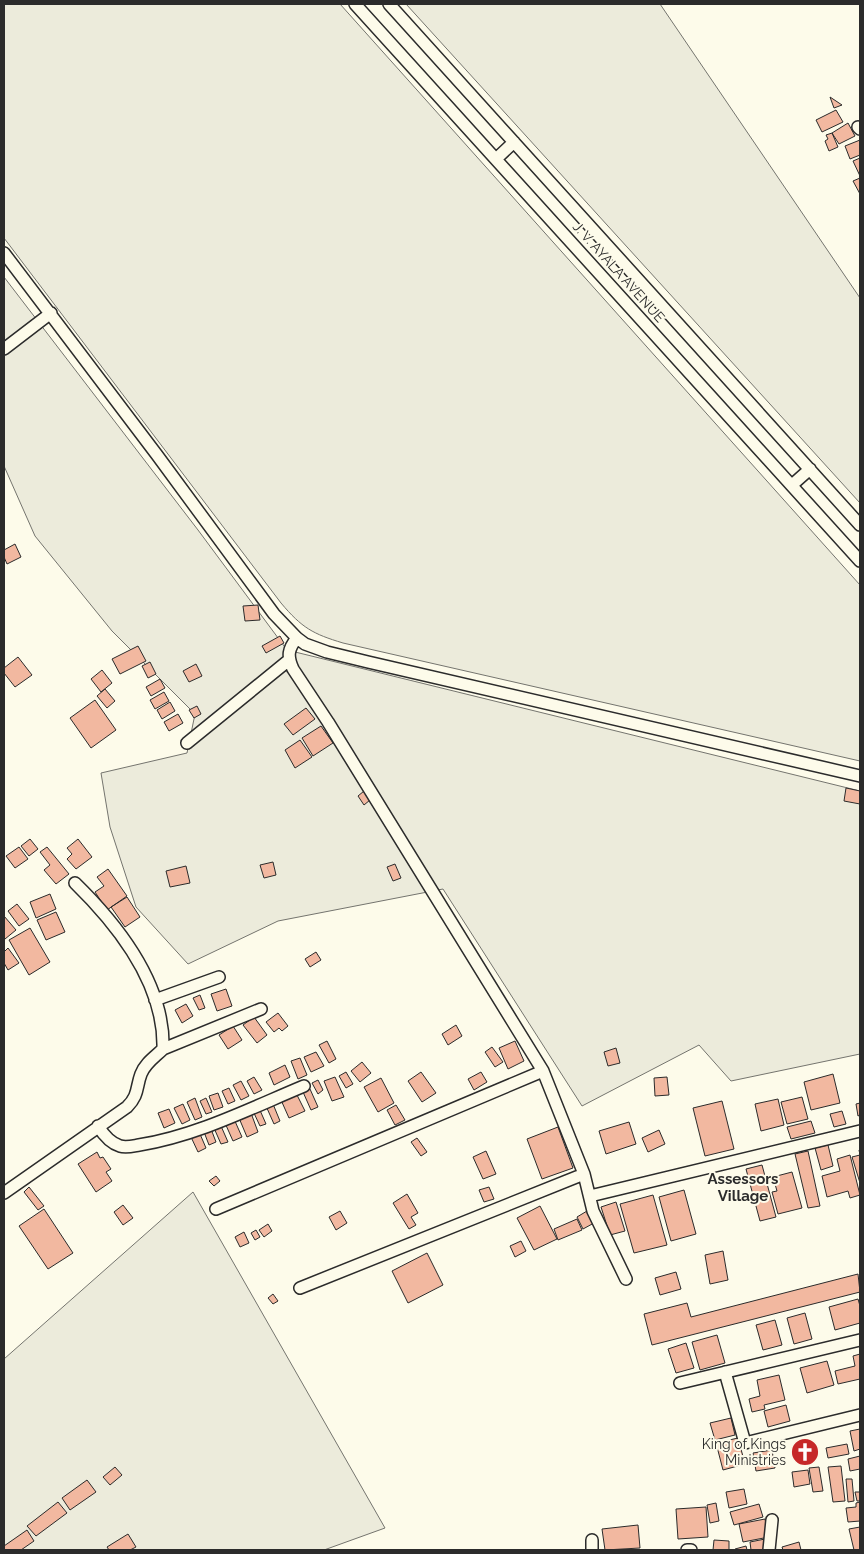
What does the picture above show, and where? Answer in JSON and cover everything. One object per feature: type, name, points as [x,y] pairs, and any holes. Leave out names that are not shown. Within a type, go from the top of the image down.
[{"type":"street","name":"J. V. AYALA AVENUE","points":[[355,4],[860,561]]},
{"type":"street","name":"J. V. AYALA AVENUE","points":[[389,4],[860,525]]},
{"type":"street","points":[[496,158],[514,142]]},
{"type":"street","points":[[4,252],[260,596],[274,614],[304,644],[368,662],[860,776]]},
{"type":"street","points":[[4,349],[51,313]]},
{"type":"street","points":[[792,485],[810,469]]},
{"type":"street","points":[[297,638],[290,647],[289,660],[543,1071],[584,1174],[593,1211],[626,1279]]},
{"type":"street","points":[[186,744],[289,660]]},
{"type":"street","points":[[75,883],[99,906],[121,933],[140,966],[155,1000],[163,1035],[163,1050]]},
{"type":"street","points":[[155,1000],[219,977]]},
{"type":"street","points":[[4,1193],[134,1100],[142,1072],[146,1065],[163,1050],[261,1009]]},
{"type":"street","points":[[216,1209],[543,1071]]},
{"type":"street","points":[[98,1126],[109,1140],[119,1146],[126,1147],[146,1144],[190,1132],[304,1086]]},
{"type":"street","points":[[590,1196],[860,1130]]},
{"type":"street","points":[[300,1288],[584,1174]]},
{"type":"street","points":[[680,1383],[860,1340]]},
{"type":"street","points":[[725,1372],[746,1443],[860,1415]]},
{"type":"street","points":[[769,1550],[772,1520]]},
{"type":"shaded area","points":[[4,4],[340,4],[860,585],[860,761],[343,643],[316,633],[295,619],[4,238]]},
{"type":"shaded area","points":[[406,4],[660,4],[860,298],[860,503]]},
{"type":"shaded area","points":[[4,277],[198,530],[287,650],[860,791],[860,1054],[731,1081],[699,1045],[582,1106],[443,889],[278,921],[188,964],[136,907],[110,827],[101,773],[187,753],[195,714],[112,631],[35,536],[4,466]]},
{"type":"shaded area","points":[[193,1192],[385,1528],[324,1550],[4,1550],[4,1359]]},
{"type":"building","points":[[830,97],[842,105],[834,108]]},
{"type":"building","points":[[836,110],[843,122],[822,132],[816,120]]},
{"type":"building","points":[[848,123],[855,136],[839,144],[832,133]]},
{"type":"building","points":[[832,133],[838,147],[829,151],[825,141],[828,139],[826,135]]},
{"type":"building","points":[[860,140],[860,155],[850,159],[845,146]]},
{"type":"building","points":[[860,158],[860,176],[853,161]]},
{"type":"building","points":[[860,178],[860,194],[853,181]]},
{"type":"building","points":[[15,544],[21,557],[7,564],[4,550]]},
{"type":"building","points":[[258,605],[260,620],[245,621],[243,606]]},
{"type":"building","points":[[280,636],[284,643],[266,653],[262,646]]},
{"type":"building","points":[[138,646],[146,661],[120,674],[112,659]]},
{"type":"building","points":[[18,657],[32,675],[15,687],[4,673],[4,668]]},
{"type":"building","points":[[150,662],[156,674],[148,678],[142,666]]},
{"type":"building","points":[[196,664],[202,676],[189,682],[183,671]]},
{"type":"building","points":[[102,670],[112,683],[101,692],[91,679]]},
{"type":"building","points":[[160,679],[165,688],[151,696],[146,687]]},
{"type":"building","points":[[105,689],[115,701],[107,708],[97,696]]},
{"type":"building","points":[[164,692],[169,701],[155,709],[150,700]]},
{"type":"building","points":[[95,700],[116,730],[91,748],[70,718]]},
{"type":"building","points":[[170,702],[175,711],[162,719],[157,710]]},
{"type":"building","points":[[197,706],[201,714],[194,718],[189,710]]},
{"type":"building","points":[[306,708],[315,719],[293,735],[284,724]]},
{"type":"building","points":[[178,714],[183,723],[169,731],[164,722]]},
{"type":"building","points":[[321,726],[333,743],[313,756],[302,738]]},
{"type":"building","points":[[300,740],[312,757],[295,768],[285,750]]},
{"type":"building","points":[[846,788],[860,791],[860,804],[844,801]]},
{"type":"building","points":[[364,791],[370,800],[364,805],[358,796]]},
{"type":"building","points":[[30,839],[38,849],[29,856],[21,846]]},
{"type":"building","points":[[78,839],[92,857],[76,869],[67,859],[72,854],[67,848]]},
{"type":"building","points":[[19,847],[28,859],[15,868],[6,856]]},
{"type":"building","points":[[47,847],[69,874],[56,884],[44,870],[50,865],[40,852]]},
{"type":"building","points":[[273,862],[276,875],[264,878],[260,865]]},
{"type":"building","points":[[395,864],[401,878],[393,881],[387,867]]},
{"type":"building","points":[[186,866],[190,883],[170,887],[166,871]]},
{"type":"building","points":[[108,869],[127,896],[107,910],[95,892],[104,886],[97,877]]},
{"type":"building","points":[[50,894],[56,909],[36,918],[30,902]]},
{"type":"building","points":[[127,897],[140,917],[125,927],[111,907]]},
{"type":"building","points":[[17,904],[29,919],[19,926],[8,911]]},
{"type":"building","points":[[56,912],[65,932],[46,940],[37,920]]},
{"type":"building","points":[[4,916],[16,930],[5,939],[4,937]]},
{"type":"building","points":[[30,928],[50,962],[29,975],[9,940]]},
{"type":"building","points":[[8,948],[19,963],[8,970],[4,963],[4,952]]},
{"type":"building","points":[[316,952],[321,960],[310,967],[305,959]]},
{"type":"building","points":[[226,989],[232,1006],[217,1011],[211,994]]},
{"type":"building","points":[[200,995],[205,1008],[199,1010],[193,998]]},
{"type":"building","points":[[186,1004],[193,1016],[182,1023],[175,1010]]},
{"type":"building","points":[[278,1013],[288,1026],[282,1031],[279,1028],[274,1032],[266,1022]]},
{"type":"building","points":[[254,1017],[267,1035],[257,1043],[243,1025]]},
{"type":"building","points":[[456,1025],[462,1036],[448,1045],[442,1034]]},
{"type":"building","points":[[233,1026],[242,1040],[228,1049],[219,1035]]},
{"type":"building","points":[[327,1041],[336,1059],[329,1063],[319,1045]]},
{"type":"building","points":[[515,1041],[524,1061],[508,1069],[499,1048]]},
{"type":"building","points":[[492,1047],[503,1062],[495,1067],[485,1052]]},
{"type":"building","points":[[616,1048],[620,1063],[608,1066],[604,1052]]},
{"type":"building","points":[[316,1052],[324,1066],[311,1072],[304,1057]]},
{"type":"building","points":[[300,1058],[307,1075],[298,1079],[291,1061]]},
{"type":"building","points":[[362,1062],[371,1073],[360,1082],[351,1071]]},
{"type":"building","points":[[285,1065],[290,1077],[274,1085],[269,1073]]},
{"type":"building","points":[[346,1072],[353,1084],[346,1088],[339,1076]]},
{"type":"building","points":[[421,1072],[436,1093],[422,1102],[408,1081]]},
{"type":"building","points":[[481,1072],[487,1082],[474,1090],[468,1079]]},
{"type":"building","points":[[833,1074],[840,1103],[811,1110],[804,1082]]},
{"type":"building","points":[[254,1077],[262,1090],[254,1094],[247,1081]]},
{"type":"building","points":[[335,1077],[344,1097],[332,1101],[324,1081]]},
{"type":"building","points":[[667,1077],[669,1095],[655,1096],[654,1078]]},
{"type":"building","points":[[381,1078],[394,1103],[378,1112],[364,1087]]},
{"type":"building","points":[[318,1080],[323,1090],[318,1094],[312,1083]]},
{"type":"building","points":[[241,1081],[249,1096],[241,1100],[233,1085]]},
{"type":"building","points":[[229,1088],[235,1101],[228,1104],[222,1091]]},
{"type":"building","points":[[310,1089],[318,1107],[311,1110],[303,1092]]},
{"type":"building","points":[[218,1093],[223,1107],[214,1110],[209,1096]]},
{"type":"building","points":[[296,1093],[305,1111],[289,1118],[281,1100]]},
{"type":"building","points":[[802,1097],[808,1119],[787,1124],[781,1102]]},
{"type":"building","points":[[195,1098],[202,1117],[195,1120],[187,1102]]},
{"type":"building","points":[[206,1098],[212,1112],[206,1114],[200,1101]]},
{"type":"building","points":[[778,1099],[784,1125],[761,1131],[755,1104]]},
{"type":"building","points":[[722,1101],[734,1149],[705,1156],[693,1108]]},
{"type":"building","points":[[860,1103],[860,1115],[858,1116],[856,1104]]},
{"type":"building","points":[[183,1104],[190,1120],[182,1124],[174,1108]]},
{"type":"building","points":[[273,1104],[280,1121],[274,1124],[266,1106]]},
{"type":"building","points":[[396,1105],[405,1120],[395,1125],[387,1110]]},
{"type":"building","points":[[259,1108],[266,1124],[260,1126],[253,1111]]},
{"type":"building","points":[[169,1109],[175,1123],[164,1128],[158,1113]]},
{"type":"building","points":[[842,1111],[846,1124],[834,1127],[830,1114]]},
{"type":"building","points":[[251,1113],[258,1132],[247,1137],[239,1118]]},
{"type":"building","points":[[234,1119],[242,1137],[233,1141],[225,1123]]},
{"type":"building","points":[[811,1121],[815,1133],[791,1139],[787,1127]]},
{"type":"building","points":[[629,1122],[636,1144],[606,1154],[599,1131]]},
{"type":"building","points":[[221,1126],[228,1142],[221,1144],[214,1128]]},
{"type":"building","points":[[558,1127],[573,1168],[542,1179],[527,1139]]},
{"type":"building","points":[[211,1129],[216,1142],[209,1145],[204,1132]]},
{"type":"building","points":[[659,1130],[665,1144],[648,1152],[642,1138]]},
{"type":"building","points":[[200,1134],[206,1148],[198,1152],[191,1137]]},
{"type":"building","points":[[417,1138],[427,1152],[421,1156],[411,1142]]},
{"type":"building","points":[[828,1145],[833,1166],[821,1170],[815,1148]]},
{"type":"building","points":[[486,1151],[496,1174],[483,1179],[473,1157]]},
{"type":"building","points":[[808,1151],[820,1206],[808,1208],[795,1154]]},
{"type":"building","points":[[97,1152],[111,1169],[106,1172],[112,1181],[96,1192],[78,1164]]},
{"type":"building","points":[[850,1155],[860,1195],[850,1198],[848,1191],[827,1197],[822,1176],[840,1171],[837,1159]]},
{"type":"building","points":[[860,1155],[860,1183],[852,1157]]},
{"type":"building","points":[[762,1165],[776,1217],[760,1221],[746,1169]]},
{"type":"building","points":[[792,1172],[802,1208],[778,1214],[772,1192],[777,1191],[773,1177]]},
{"type":"building","points":[[216,1176],[220,1181],[214,1186],[209,1181]]},
{"type":"building","points":[[29,1187],[44,1206],[38,1210],[24,1192]]},
{"type":"building","points":[[489,1187],[494,1199],[484,1202],[479,1190]]},
{"type":"building","points":[[684,1190],[696,1234],[671,1241],[659,1197]]},
{"type":"building","points":[[407,1194],[418,1213],[411,1217],[416,1225],[409,1229],[393,1203]]},
{"type":"building","points":[[653,1195],[667,1245],[634,1253],[620,1204]]},
{"type":"building","points":[[616,1202],[625,1231],[610,1235],[601,1207]]},
{"type":"building","points":[[123,1205],[133,1218],[123,1225],[114,1212]]},
{"type":"building","points":[[540,1206],[557,1239],[534,1250],[517,1218]]},
{"type":"building","points":[[44,1209],[73,1253],[48,1269],[19,1226]]},
{"type":"building","points":[[340,1211],[347,1223],[336,1230],[329,1217]]},
{"type":"building","points":[[587,1211],[594,1223],[583,1229],[577,1217]]},
{"type":"building","points":[[577,1219],[582,1230],[558,1240],[554,1229]]},
{"type":"building","points":[[268,1224],[272,1231],[264,1237],[259,1230]]},
{"type":"building","points":[[256,1230],[260,1237],[255,1240],[251,1233]]},
{"type":"building","points":[[244,1232],[249,1243],[240,1247],[235,1237]]},
{"type":"building","points":[[521,1241],[526,1251],[515,1257],[510,1246]]},
{"type":"building","points":[[723,1251],[728,1280],[710,1284],[705,1255]]},
{"type":"building","points":[[427,1253],[443,1285],[408,1303],[392,1271]]},
{"type":"building","points":[[676,1272],[681,1289],[660,1295],[655,1278]]},
{"type":"building","points":[[858,1274],[860,1292],[652,1345],[644,1314],[687,1303],[691,1317]]},
{"type":"building","points":[[273,1294],[278,1301],[273,1304],[268,1298]]},
{"type":"building","points":[[858,1299],[860,1323],[835,1330],[829,1307]]},
{"type":"building","points":[[805,1313],[812,1339],[794,1344],[787,1318]]},
{"type":"building","points":[[775,1320],[782,1345],[763,1350],[756,1325]]},
{"type":"building","points":[[717,1335],[725,1363],[700,1370],[692,1342]]},
{"type":"building","points":[[686,1343],[694,1368],[676,1373],[668,1349]]},
{"type":"building","points":[[860,1354],[860,1379],[838,1384],[835,1371],[855,1366],[853,1356]]},
{"type":"building","points":[[827,1361],[834,1385],[807,1393],[800,1368]]},
{"type":"building","points":[[779,1375],[785,1400],[764,1405],[765,1409],[752,1412],[749,1399],[760,1396],[757,1380]]},
{"type":"building","points":[[786,1405],[790,1421],[768,1427],[764,1411]]},
{"type":"building","points":[[731,1418],[735,1435],[715,1440],[710,1423]]},
{"type":"building","points":[[860,1429],[860,1449],[854,1451],[850,1431]]},
{"type":"building","points":[[738,1438],[745,1464],[723,1470],[716,1443]]},
{"type":"building","name":"King of Kings Ministries","points":[[811,1440],[815,1461],[799,1464],[795,1443]]},
{"type":"building","points":[[847,1444],[849,1454],[828,1458],[826,1448]]},
{"type":"building","points":[[772,1450],[775,1468],[756,1471],[753,1453]]},
{"type":"building","points":[[860,1456],[860,1469],[850,1471],[848,1459]]},
{"type":"building","points":[[841,1466],[845,1501],[833,1502],[828,1467]]},
{"type":"building","points":[[115,1467],[122,1475],[110,1485],[103,1477]]},
{"type":"building","points":[[819,1467],[823,1491],[813,1492],[809,1468]]},
{"type":"building","points":[[808,1470],[810,1484],[794,1487],[792,1472]]},
{"type":"building","points":[[846,1479],[852,1479],[854,1501],[848,1502]]},
{"type":"building","points":[[87,1480],[96,1492],[70,1510],[62,1498]]},
{"type":"building","points":[[744,1489],[747,1504],[729,1508],[726,1492]]},
{"type":"building","points":[[855,1492],[860,1492],[860,1501],[857,1501]]},
{"type":"building","points":[[58,1502],[67,1513],[36,1536],[27,1526]]},
{"type":"building","points":[[860,1502],[860,1521],[848,1522],[846,1508],[856,1507],[856,1503]]},
{"type":"building","points":[[716,1503],[719,1521],[710,1523],[707,1505]]},
{"type":"building","points":[[759,1504],[763,1517],[734,1525],[730,1512]]},
{"type":"building","points":[[706,1507],[708,1537],[678,1539],[676,1509]]},
{"type":"building","points":[[765,1519],[769,1537],[743,1542],[739,1524]]},
{"type":"building","points":[[638,1525],[640,1548],[605,1550],[602,1529]]},
{"type":"building","points":[[860,1527],[860,1550],[854,1550],[849,1529]]},
{"type":"building","points":[[27,1530],[34,1541],[21,1550],[4,1550],[4,1546]]},
{"type":"building","points":[[128,1534],[136,1547],[130,1550],[109,1550],[107,1547]]},
{"type":"building","points":[[765,1539],[765,1550],[751,1550],[750,1542]]},
{"type":"building","points":[[714,1540],[729,1541],[729,1550],[713,1550]]},
{"type":"building","points":[[799,1542],[801,1550],[783,1550],[782,1547]]},
{"type":"building","points":[[746,1546],[747,1550],[735,1550],[735,1549]]},
{"type":"place","name":"King of Kings Ministries","points":[[805,1452]]},
{"type":"district","name":"Assessors Village","points":[[743,1188]]}]
